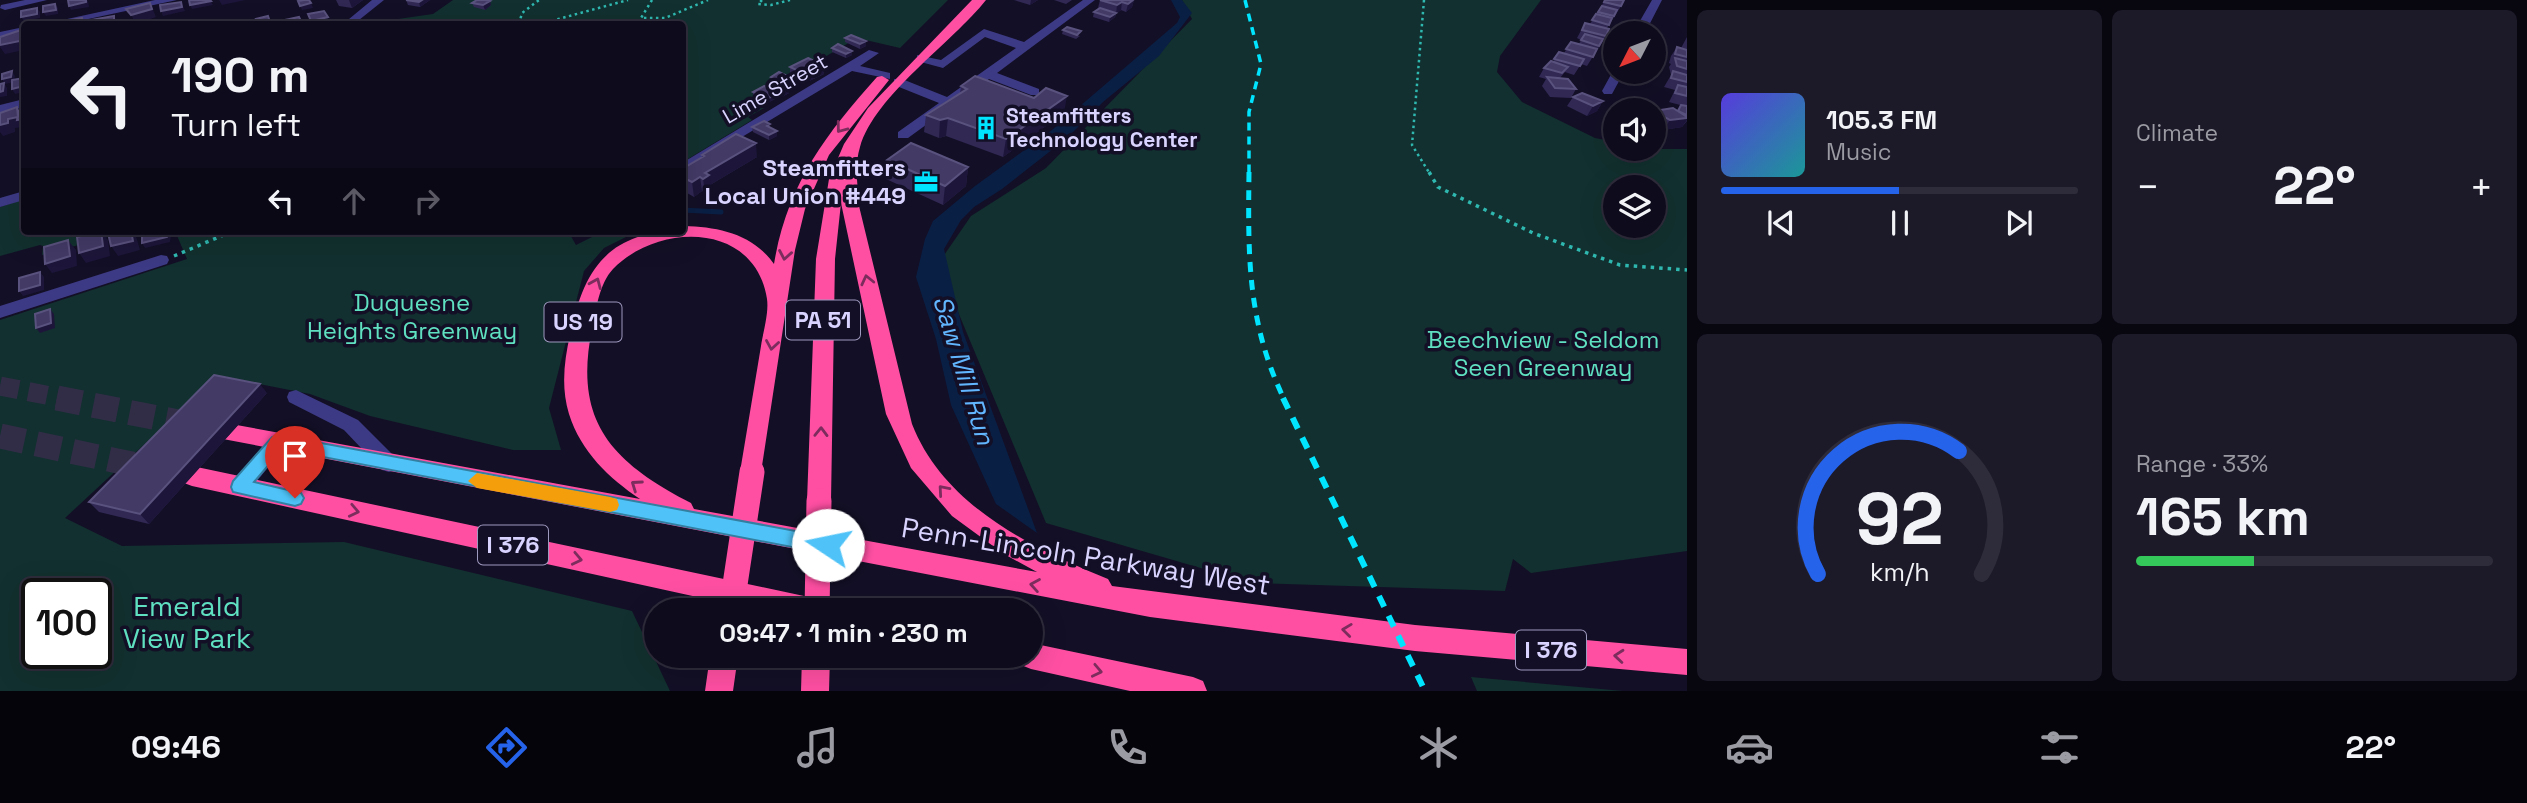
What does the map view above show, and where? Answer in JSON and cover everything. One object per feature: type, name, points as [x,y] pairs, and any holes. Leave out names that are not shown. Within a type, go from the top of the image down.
[{"type":"highway","points":[[778,302],[790,229],[811,173],[844,123],[892,79],[963,0]]},
{"type":"highway","points":[[979,0],[921,58],[892,79],[852,144],[848,172],[850,206],[898,413],[914,452],[962,511],[1008,544],[1067,575],[1150,605]]},
{"type":"highway","name":"PA 51","points":[[818,598],[827,225],[836,182],[852,144]]},
{"type":"highway","name":"US 19","points":[[686,234],[710,233],[738,242],[764,263],[778,302],[733,598]]},
{"type":"highway","name":"US 19","points":[[661,235],[636,244],[605,266],[594,284],[580,333],[574,389],[577,407],[592,442],[617,471],[652,495],[720,524]]},
{"type":"highway","name":"Penn-Lincoln Parkway West","points":[[231,433],[962,572],[1150,605],[1415,638],[1687,662]]},
{"type":"highway","name":"I 376","points":[[191,476],[757,598]]},
{"type":"highway","points":[[1043,659],[1193,691]]},
{"type":"street","points":[[5,7],[42,0]]},
{"type":"street","points":[[65,21],[172,0]]},
{"type":"street","points":[[352,21],[379,0]]},
{"type":"street","points":[[903,135],[1090,0]]},
{"type":"street","points":[[1646,21],[1657,0]]},
{"type":"street","points":[[0,35],[21,31]]},
{"type":"street","points":[[921,58],[943,64],[984,32],[1025,47]]},
{"type":"street","name":"Lime Street","points":[[686,167],[854,68],[873,54]]},
{"type":"street","name":"Lime Street","points":[[854,68],[892,79],[948,102]]},
{"type":"street","points":[[988,74],[1035,92]]},
{"type":"street","points":[[1608,91],[1612,84]]},
{"type":"street","points":[[0,108],[21,104]]},
{"type":"street","points":[[0,203],[21,196]]},
{"type":"street","points":[[0,312],[161,260]]},
{"type":"street","points":[[296,397],[344,419],[388,464]]},
{"type":"street","points":[[240,487],[278,442]]},
{"type":"path","points":[[520,21],[523,13],[539,0]]},
{"type":"path","points":[[552,21],[628,0]]},
{"type":"path","points":[[652,0],[641,19],[665,18],[708,0]]},
{"type":"path","points":[[762,0],[758,4],[771,5],[790,0]]},
{"type":"path","points":[[1424,0],[1412,145],[1438,187],[1533,233],[1620,265],[1687,270]]},
{"type":"path","points":[[161,260],[223,235]]},
{"type":"green space","points":[[453,0],[948,0],[900,48],[857,38],[750,101],[764,108],[748,117],[752,120],[686,160],[686,21],[384,21],[433,14]]},
{"type":"green space","name":"Beechview - Seldom Seen Greenway","points":[[1182,0],[1541,0],[1500,56],[1497,72],[1522,102],[1603,140],[1603,161],[1666,161],[1666,149],[1687,149],[1687,551],[1531,573],[1513,559],[1505,591],[1252,583],[1046,523],[938,264],[971,216],[1046,168],[1192,19]]},
{"type":"green space","points":[[21,200],[21,235],[115,235],[42,255],[43,246],[40,245],[0,256],[0,207]]},
{"type":"green space","points":[[177,235],[570,235],[576,245],[596,235],[630,235],[604,248],[584,271],[549,408],[561,450],[513,450],[370,416],[310,394],[218,376],[65,518],[122,546],[344,542],[632,611],[644,636],[644,668],[659,668],[670,691],[0,691],[0,320],[187,259]]},
{"type":"green space","points":[[1471,677],[1623,691],[1477,691]]},
{"type":"water","name":"Saw Mill Run","points":[[1171,0],[1182,0],[1192,13],[1159,56],[1103,102],[1067,138],[1002,189],[974,207],[961,220],[944,249],[963,332],[1037,533],[996,504],[951,405],[936,339],[916,277],[925,239],[933,221],[975,186],[1052,130],[1177,23],[1180,17]]},
{"type":"building","points":[[68,0],[86,0],[86,2],[69,6]]},
{"type":"building","points":[[189,0],[210,0],[211,1],[190,5]]},
{"type":"building","points":[[309,0],[311,3],[300,6],[298,1]]},
{"type":"building","points":[[477,0],[490,1],[483,5],[472,3]]},
{"type":"building","points":[[1100,0],[1133,0],[1128,4],[1122,2],[1117,5]]},
{"type":"building","points":[[1624,0],[1621,6],[1604,2]]},
{"type":"building","points":[[181,2],[182,7],[161,11],[160,5]]},
{"type":"building","points":[[150,3],[152,9],[131,15],[126,9]]},
{"type":"building","points":[[55,4],[56,10],[43,12],[43,6]]},
{"type":"building","points":[[1602,6],[1617,10],[1614,16],[1598,12]]},
{"type":"building","points":[[37,8],[37,14],[21,17],[21,11]]},
{"type":"building","points":[[1100,8],[1116,13],[1110,17],[1094,12]]},
{"type":"building","points":[[324,11],[328,17],[311,21],[308,14]]},
{"type":"building","points":[[1596,14],[1612,18],[1603,23],[1592,20]]},
{"type":"building","points":[[114,16],[114,21],[91,20]]},
{"type":"building","points":[[268,16],[270,21],[257,21],[256,19]]},
{"type":"building","points":[[299,17],[301,21],[286,21]]},
{"type":"building","points":[[1585,23],[1603,28],[1603,35],[1582,30]]},
{"type":"building","points":[[1067,27],[1081,31],[1077,35],[1063,30]]},
{"type":"building","points":[[21,30],[20,41],[0,45],[0,37]]},
{"type":"building","points":[[1585,34],[1603,39],[1599,46],[1581,40]]},
{"type":"building","points":[[851,35],[866,41],[860,44],[845,38]]},
{"type":"building","points":[[1571,42],[1597,49],[1593,57],[1566,49]]},
{"type":"building","points":[[838,44],[852,51],[846,54],[832,48]]},
{"type":"building","points":[[1677,47],[1687,50],[1687,57],[1675,54]]},
{"type":"building","points":[[1559,52],[1584,59],[1580,66],[1554,59]]},
{"type":"building","points":[[808,58],[823,65],[805,74],[790,67]]},
{"type":"building","points":[[1675,58],[1687,61],[1687,69],[1677,66]]},
{"type":"building","points":[[1551,61],[1568,67],[1562,73],[1544,68]]},
{"type":"building","points":[[12,71],[11,77],[2,79],[2,74]]},
{"type":"building","points":[[1673,71],[1687,75],[1687,82],[1671,78]]},
{"type":"building","points":[[779,72],[799,82],[791,86],[771,77]]},
{"type":"building","points":[[975,76],[1034,98],[1046,88],[1067,96],[1006,139],[948,118],[940,120],[926,115],[967,89],[961,86]]},
{"type":"building","points":[[1547,77],[1568,79],[1576,89],[1555,88]]},
{"type":"building","points":[[21,78],[21,87],[12,89],[12,80]]},
{"type":"building","points":[[773,81],[789,89],[782,92],[767,85]]},
{"type":"building","points":[[1678,85],[1687,87],[1687,96],[1675,93]]},
{"type":"building","points":[[764,86],[779,92],[767,99],[753,92]]},
{"type":"building","points":[[1582,93],[1603,101],[1593,106],[1573,97]]},
{"type":"building","points":[[1681,105],[1687,106],[1687,115],[1678,111]]},
{"type":"building","points":[[17,107],[18,117],[8,119],[8,123],[0,125],[0,113]]},
{"type":"building","points":[[1673,108],[1687,118],[1670,120],[1666,118],[1666,109]]},
{"type":"building","points":[[764,121],[770,124],[767,126],[777,131],[769,135],[752,127]]},
{"type":"building","points":[[736,134],[756,143],[705,173],[709,175],[703,179],[700,177],[692,182],[686,179],[686,167],[704,156],[702,155]]},
{"type":"building","points":[[911,143],[968,167],[945,186],[887,160]]},
{"type":"building","points":[[102,235],[103,246],[79,253],[77,237]]},
{"type":"building","points":[[108,235],[132,235],[133,241],[111,246]]},
{"type":"building","points":[[142,235],[167,235],[167,237],[142,243]]},
{"type":"building","points":[[68,240],[70,256],[45,264],[44,247]]},
{"type":"building","points":[[40,272],[40,285],[19,291],[19,278]]},
{"type":"building","points":[[50,309],[51,323],[36,328],[35,314]]},
{"type":"building","points":[[214,375],[260,384],[140,514],[89,502]]},
{"type":"waterway","points":[[686,210],[721,212]]},
{"type":"tunnel","points":[[0,386],[66,399]]},
{"type":"tunnel","points":[[57,398],[198,426]]},
{"type":"tunnel","points":[[0,436],[155,469]]},
{"type":"railway","points":[[1245,0],[1261,64],[1249,112],[1252,288],[1263,343],[1284,399]]},
{"type":"railway","points":[[1283,398],[1425,691]]},
{"type":"slow traffic","points":[[477,481],[610,505]]},
{"type":"place","name":"Steamfitters Technology Center","points":[[986,128]]},
{"type":"place","name":"Steamfitters Local Union #449","points":[[926,182]]},
{"type":"route","points":[[295,498],[240,487],[278,442],[828,545]]},
{"type":"park label","name":"Duquesne Heights Greenway","points":[[412,317]]},
{"type":"park label","name":"Emerald View Park","points":[[187,622]]}]
